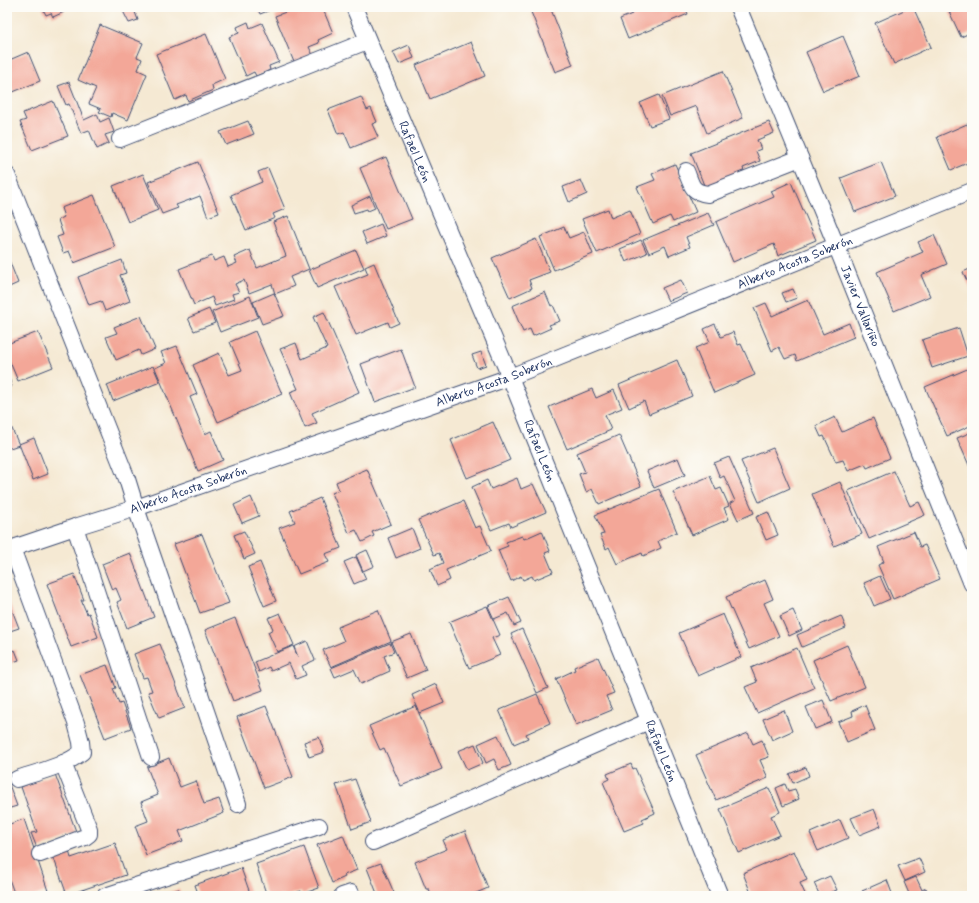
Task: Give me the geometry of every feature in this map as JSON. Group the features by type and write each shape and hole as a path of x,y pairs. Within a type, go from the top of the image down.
{"street":[{"name":"Rafael León","path":"354,7 367,41 510,377 720,896"},
{"name":"Javier Vallariño","path":"738,7 836,245 972,584"},
{"path":"120,139 367,41"},
{"path":"686,171 694,190 700,194 708,194 800,158"},
{"path":"7,175 126,479 238,804"},
{"name":"Alberto Acosta Soberón","path":"10,549 136,508 510,377 972,191"},
{"path":"75,527 151,758"},
{"path":"10,549 82,742 82,752 75,757 63,763 17,779"},
{"path":"373,842 649,721"},
{"path":"40,854 85,837 89,834 89,829 63,763"},
{"path":"105,896 319,826"}],"building":[{"path":"42,7 65,7 62,8 64,12 53,17 51,13 46,15"},
{"path":"126,7 133,7 138,20 129,23 122,9"},
{"path":"257,7 272,7 273,9 260,14"},
{"path":"289,7 322,7 333,33 318,40 319,43 309,47 315,59 296,67 275,16 291,10"},
{"path":"544,7 550,7 573,65 555,72 531,12"},
{"path":"629,7 685,7 688,14 628,39 620,19 632,14"},
{"path":"913,7 931,47 894,64 875,23"},
{"path":"947,7 972,7 972,32 961,37"},
{"path":"248,22 250,28 262,23 279,62 269,66 270,70 256,76 254,72 246,76 229,37 239,33 237,27"},
{"path":"100,25 143,43 137,57 142,59 138,70 147,74 128,120 112,113 111,117 99,112 101,109 89,104 96,88 78,80"},
{"path":"206,34 225,79 212,85 213,90 188,101 186,95 175,100 156,54"},
{"path":"843,36 860,76 823,91 806,52"},
{"path":"471,42 485,76 430,99 416,65"},
{"path":"409,45 414,58 399,64 393,52"},
{"path":"28,52 40,81 13,92 7,78 7,61"},
{"path":"723,71 743,118 707,133 696,106 670,116 662,96"},
{"path":"69,82 84,120 97,114 100,122 109,118 114,132 105,135 109,143 97,149 89,130 81,133 69,104 66,105 58,86"},
{"path":"659,95 669,119 650,126 640,103"},
{"path":"361,97 367,110 371,108 377,122 372,124 378,137 351,148 344,132 338,134 328,110"},
{"path":"53,101 68,136 32,150 20,122 26,120 23,113"},
{"path":"248,121 254,134 226,145 220,132"},
{"path":"769,122 774,133 757,140 761,149 756,151 760,161 743,168 744,171 735,175 708,195 691,153"},
{"path":"967,124 972,135 972,161 951,170 937,137"},
{"path":"386,157 412,219 386,229 360,168"},
{"path":"198,162 219,213 208,217 200,196 176,205 178,208 162,214 148,182"},
{"path":"881,162 895,196 855,212 841,178"},
{"path":"675,164 696,212 673,222 670,216 653,224 637,187 655,180 652,174"},
{"path":"268,168 285,209 273,214 275,218 246,230 231,195 262,182 258,172"},
{"path":"143,174 158,210 128,222 113,186"},
{"path":"581,180 587,194 569,202 563,187"},
{"path":"791,182 816,240 778,256 774,244 733,262 716,222 774,197 771,191"},
{"path":"94,195 115,247 74,263 69,251 63,253 57,237 63,235 58,220 64,217 61,208"},
{"path":"370,196 375,208 368,211 367,209 354,213 351,205"},
{"path":"608,209 611,218 630,210 640,234 597,253 582,219"},
{"path":"708,213 714,225 686,237 690,247 669,256 665,246 649,253 643,240"},
{"path":"288,216 309,269 290,277 294,286 275,294 272,284 249,293 244,280 235,284 239,292 232,294 234,299 215,306 212,297 194,305 179,269 212,256 214,261 224,257 228,267 237,263 234,257 250,250 257,268 286,256 273,222"},
{"path":"381,224 386,236 367,244 362,232"},
{"path":"564,227 569,238 584,232 593,254 554,270 540,237"},
{"path":"934,235 947,264 921,275 930,296 894,311 877,272 923,252 918,242"},
{"path":"536,239 550,272 529,280 532,288 510,298 492,258"},
{"path":"641,240 647,253 626,262 620,249"},
{"path":"356,250 364,268 317,288 309,270"},
{"path":"7,255 18,283 7,288"},
{"path":"122,260 126,273 120,275 130,301 105,311 101,301 89,305 78,277"},
{"path":"374,263 399,323 390,327 388,322 356,335 335,287 368,274 365,267"},
{"path":"972,268 972,292 963,272"},
{"path":"681,280 687,293 668,301 662,288"},
{"path":"793,289 797,298 786,302 782,293"},
{"path":"545,292 560,321 549,325 551,328 533,336 530,329 523,332 512,306"},
{"path":"274,293 284,316 262,324 253,302"},
{"path":"250,296 258,317 220,332 212,312"},
{"path":"808,300 823,334 849,323 854,337 797,361 795,355 785,359 779,347 772,351 754,308 766,303 772,316"},
{"path":"209,309 215,323 194,331 188,318"},
{"path":"324,312 359,392 312,413 317,423 305,428 290,392 298,389 280,349 296,343 302,359 327,348 313,317"},
{"path":"141,316 155,349 141,355 139,350 116,360 106,337 117,333 114,327"},
{"path":"715,324 721,337 733,332 738,345 741,344 755,375 714,393 695,348 710,342 704,329"},
{"path":"959,328 968,356 932,368 922,340"},
{"path":"255,331 282,394 218,422 193,365 219,353 229,375 242,370 230,342"},
{"path":"38,332 53,367 18,381 7,355 7,344"},
{"path":"177,346 197,394 190,397 205,434 211,431 223,460 198,471 155,368 166,363 161,352"},
{"path":"401,349 415,387 375,402 361,364"},
{"path":"481,352 486,365 477,368 472,355"},
{"path":"677,360 692,396 649,414 644,401 629,408 619,385"},
{"path":"153,366 160,382 113,401 107,385"},
{"path":"972,367 972,425 947,436 925,387"},
{"path":"7,373 12,386 7,388"},
{"path":"592,389 596,398 614,390 622,408 605,415 611,430 567,449 549,407"},
{"path":"7,417 19,445 7,449"},
{"path":"835,417 842,432 873,418 890,458 867,468 865,464 848,471 843,460 836,462 824,436 821,437 816,426"},
{"path":"493,422 510,460 467,478 451,440"},
{"path":"972,432 972,472 957,438"},
{"path":"619,435 641,486 599,504 592,489 586,492 579,474 585,472 577,453"},
{"path":"34,438 48,474 33,480 19,444"},
{"path":"773,448 790,488 759,502 741,461"},
{"path":"729,457 754,513 738,520 730,503 735,501 724,476 720,478 714,463"},
{"path":"678,458 685,475 654,488 647,471"},
{"path":"367,469 391,524 372,532 374,536 362,542 356,530 349,533 332,493 339,490 336,482"},
{"path":"894,471 910,506 919,502 925,515 869,539 848,491"},
{"path":"710,476 716,490 721,488 729,506 724,508 729,519 692,535 673,492"},
{"path":"517,478 521,489 533,484 546,512 511,527 509,523 491,530 472,487 487,480 491,489"},
{"path":"840,482 862,534 834,546 812,494"},
{"path":"659,489 677,532 658,541 661,548 643,556 642,553 617,564 609,547 606,549 600,535 604,534 595,515"},
{"path":"251,497 259,516 242,523 234,505"},
{"path":"320,498 341,548 325,554 329,562 299,574 279,528 295,522 290,511"},
{"path":"463,501 475,528 480,526 491,551 446,570 450,580 437,586 430,569 443,563 439,553 434,555 418,520"},
{"path":"768,512 778,535 766,540 756,517"},
{"path":"412,528 420,548 396,558 388,538"},
{"path":"244,531 255,554 244,559 234,535"},
{"path":"542,531 550,551 545,553 553,572 534,580 532,576 523,580 521,576 511,581 498,550 508,546 506,542 522,536 524,539"},
{"path":"914,532 920,547 925,545 940,579 893,599 878,565 884,562 878,547"},
{"path":"202,534 229,603 200,613 174,544"},
{"path":"367,550 374,566 363,571 356,555"},
{"path":"130,553 154,617 127,628 117,602 121,600 116,588 112,590 102,564"},
{"path":"356,557 366,579 354,584 344,562"},
{"path":"260,562 276,601 264,606 248,567"},
{"path":"74,574 84,600 81,600 87,614 89,613 98,637 71,647 47,584"},
{"path":"880,576 890,599 874,606 864,583"},
{"path":"765,580 773,599 764,603 779,636 749,649 726,597"},
{"path":"7,597 19,628 7,632"},
{"path":"509,597 521,623 514,626 508,613 494,619 488,606"},
{"path":"487,606 500,635 492,638 500,655 469,668 449,622"},
{"path":"378,610 391,641 331,667 323,650 344,641 338,627"},
{"path":"793,610 802,630 789,636 780,616"},
{"path":"280,613 294,645 277,652 268,632 273,629 268,618"},
{"path":"723,614 741,657 698,676 679,633"},
{"path":"841,616 846,628 802,647 797,635"},
{"path":"235,618 263,690 233,701 205,630"},
{"path":"522,629 548,688 537,693 511,634"},
{"path":"411,634 426,670 407,678 391,642"},
{"path":"307,641 315,660 302,666 306,675 296,679 289,663 271,671 269,667 259,672 255,662 293,646 298,657 294,647"},
{"path":"390,643 394,652 384,656 390,671 361,684 354,669 335,677 331,668"},
{"path":"160,644 185,708 159,718 148,692 152,691 147,677 143,678 134,654"},
{"path":"847,645 865,687 831,701 813,660"},
{"path":"797,648 814,688 757,713 745,687 757,682 751,668"},
{"path":"15,650 19,660 7,664 7,652"},
{"path":"598,657 614,693 606,696 612,710 576,725 556,679 575,670 574,667"},
{"path":"107,665 116,688 113,689 119,704 122,703 131,728 105,738 80,675"},
{"path":"436,684 444,703 420,713 412,695"},
{"path":"537,694 550,723 526,734 528,738 514,744 499,710"},
{"path":"823,700 832,722 815,729 806,707"},
{"path":"865,705 875,730 847,742 838,722 853,716 852,711"},
{"path":"266,706 293,777 264,788 237,717"},
{"path":"416,706 442,769 401,786 384,748 380,750 369,726"},
{"path":"784,710 792,731 772,740 763,719"},
{"path":"748,733 753,744 762,740 769,757 760,760 768,778 716,800 696,755"},
{"path":"498,735 511,765 499,770 494,759 486,763 478,744"},
{"path":"319,737 324,752 309,757 304,742"},
{"path":"475,744 483,763 467,770 458,751"},
{"path":"169,758 180,787 196,781 204,804 219,799 224,813 179,831 183,841 146,855 135,826 148,821 141,802 158,795 147,767"},
{"path":"631,764 633,769 635,768 655,813 642,819 644,823 624,831 603,782 609,779 607,774"},
{"path":"806,767 809,776 793,783 789,774"},
{"path":"55,774 77,834 37,848 31,833 37,832 21,787"},
{"path":"7,779 17,806 7,809"},
{"path":"355,779 371,822 352,829 336,785"},
{"path":"785,784 788,791 795,789 799,799 783,806 776,788"},
{"path":"769,788 780,812 771,816 780,835 739,853 720,809"},
{"path":"874,809 881,826 859,835 851,818"},
{"path":"24,819 48,891 34,896 15,896 7,873 7,825"},
{"path":"840,820 848,838 818,851 810,833"},
{"path":"465,831 488,888 469,896 432,896 429,889 426,889 415,862 447,849 443,840"},
{"path":"343,835 357,870 344,875 345,877 332,883 317,845"},
{"path":"115,843 126,875 67,895 53,856 69,851 71,858"},
{"path":"304,847 319,888 302,894 301,891 286,896 267,896 256,864"},
{"path":"794,851 807,880 800,883 806,896 752,896 743,873"},
{"path":"919,858 925,872 905,881 898,866"},
{"path":"381,863 395,895 378,896 367,868"},
{"path":"241,868 251,896 199,896 195,885"},
{"path":"830,876 837,890 820,896 814,883"},
{"path":"916,877 922,890 926,888 929,896 910,896 904,882"},
{"path":"887,880 893,896 864,896 862,891"},
{"path":"179,889 181,896 159,896"}]}
